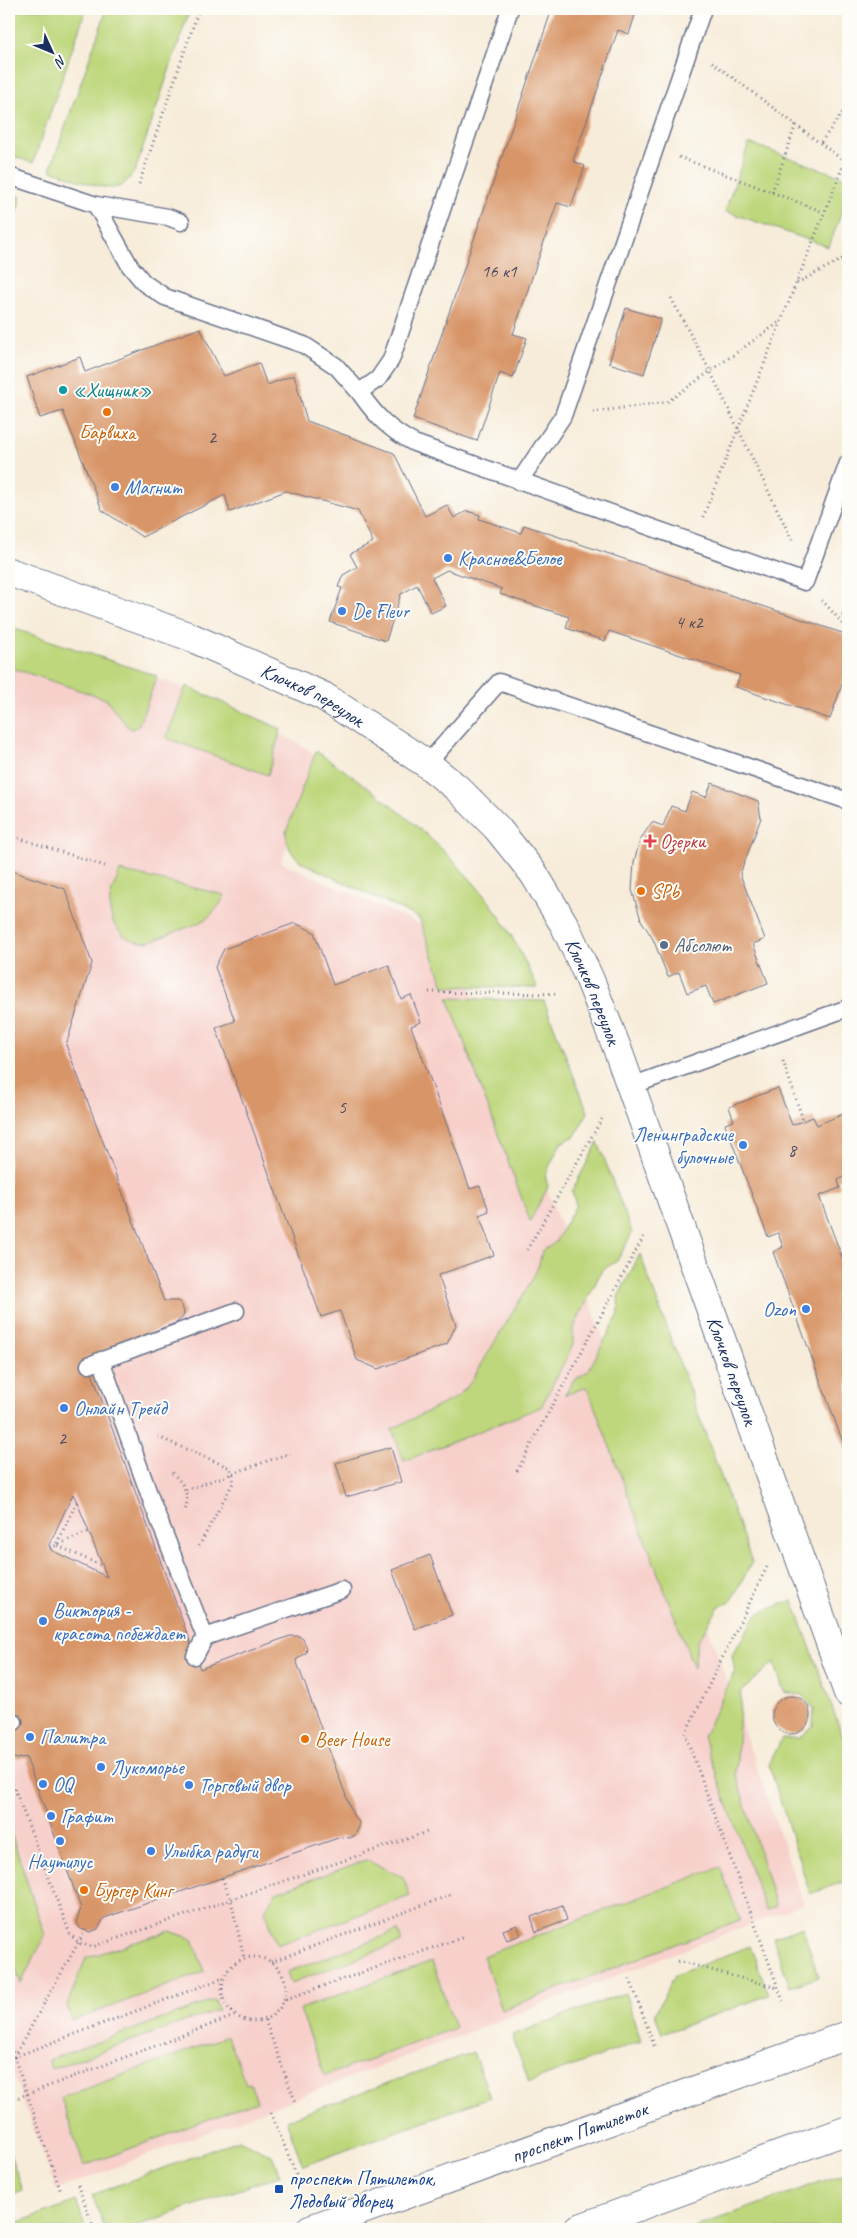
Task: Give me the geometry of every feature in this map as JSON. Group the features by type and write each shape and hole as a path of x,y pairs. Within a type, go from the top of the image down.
{"street":[{"name":"Клочков переулок","path":"9,572 188,636 322,696 427,764 457,788 497,828 534,874 565,926 590,980 631,1086 848,1693"},
{"name":"проспект Пятилеток","path":"310,2229 848,2035"},
{"path":"577,2229 609,2224 848,2130"}],"lane":[{"path":"359,392 378,379 391,360 510,9"},
{"path":"519,482 563,416 703,9"},
{"path":"9,176 96,205 168,217 181,222"},
{"path":"96,205 130,266 144,283 165,297 304,345 336,366 359,392 377,417 393,432 414,443 519,482 805,582 848,463"},
{"path":"427,764 499,682 848,801"},
{"path":"631,1086 848,1008"},
{"path":"205,1638 129,1438 95,1363 236,1311"},
{"path":"195,1656 205,1638 342,1590"}],"path":[{"path":"130,211 198,9"},
{"path":"690,46 846,162 824,212 692,543"},
{"path":"821,142 848,105"},
{"path":"772,192 796,124"},
{"path":"655,148 824,212"},
{"path":"796,283 848,256"},
{"path":"671,298 710,371 797,551 805,582 842,623 848,625"},
{"path":"563,416 667,402 781,321"},
{"path":"9,835 105,866"},
{"path":"429,992 557,994"},
{"path":"774,1034 803,1120"},
{"path":"527,1250 602,1118"},
{"path":"517,1471 645,1234"},
{"path":"129,1438 147,1432 230,1468 234,1481 191,1560 178,1566"},
{"path":"186,1490 290,1453"},
{"path":"56,1545 77,1502"},
{"path":"50,1548 88,1532"},
{"path":"56,1545 102,1566"},
{"path":"767,1567 685,1734 783,2001"},
{"path":"9,1781 12,1782 70,1934 79,1943 92,1947 231,1901 427,1832"},
{"path":"222,1878 231,1901 244,1958"},
{"path":"271,1962 450,1895"},
{"path":"14,2057 85,1931"},
{"path":"285,1999 464,1937"},
{"path":"258,1957 271,1962 284,1978 286,1985 285,1999 280,2008 265,2020 244,2021 234,2016 225,2005 221,1992 223,1978 228,1969 244,1958 258,1957"},
{"path":"678,1961 779,1989"},
{"path":"9,2059 223,1978"},
{"path":"630,1979 655,2048"},
{"path":"9,2101 234,2016"},
{"path":"265,2020 296,2104"},
{"path":"9,2042 61,2192"},
{"path":"271,2113 298,2179"},
{"path":"78,2185 94,2229"}],"shaded area":[{"path":"9,629 165,681 237,709 320,756 281,862 452,939 653,1469 804,1904 56,2190 9,2063"}],"green space":[{"path":"9,9 86,9 33,163 9,155"},
{"path":"107,9 190,9 135,171 123,184 112,188 94,185 50,170"},
{"path":"749,143 848,179 848,193 829,247 725,211"},
{"path":"9,193 21,197 17,211 9,211"},
{"path":"9,627 157,676 138,727 131,729 127,726 106,699 9,667"},
{"path":"186,686 281,729 268,775 166,738"},
{"path":"316,751 388,802 452,859 498,914 538,988 444,986 419,918 303,863 295,856 287,842 286,832"},
{"path":"120,871 225,895 215,911 197,924 158,939 141,942 126,937 115,925 111,917 110,900"},
{"path":"448,998 544,1001 588,1112 575,1136 561,1143 545,1175 548,1187 530,1221"},
{"path":"598,1142 632,1233 617,1261 602,1270 573,1329 573,1345 541,1407 404,1461 392,1429 457,1397 471,1382 533,1278 539,1265 542,1251 555,1243 576,1205 572,1191"},
{"path":"640,1254 752,1562 732,1600 718,1608 697,1642 694,1668 587,1387 565,1395 573,1381 588,1371 619,1314 618,1297"},
{"path":"793,1600 848,1751 848,1880 810,1894 769,1765 782,1738 799,1738 813,1726 814,1709 802,1695 784,1692 774,1662 741,1692 736,1775 776,1906 766,1911 703,1737 735,1671 732,1655 757,1614"},
{"path":"9,1827 45,1936 21,1983 9,1948"},
{"path":"366,1860 403,1877 410,1896 277,1945 265,1910 276,1892"},
{"path":"720,1867 740,1920 502,2010 483,1956"},
{"path":"802,1927 819,1977 790,1987 773,1938"},
{"path":"170,1931 193,1939 204,1972 72,2021 67,2005 86,1958"},
{"path":"398,1931 402,1942 291,1983 287,1972"},
{"path":"750,1946 769,1995 662,2034 655,2013 675,1975"},
{"path":"432,1961 455,2028 325,2076 300,2009"},
{"path":"625,1993 641,2041 529,2082 512,2035"},
{"path":"215,2000 218,2010 51,2069 48,2060"},
{"path":"227,2036 246,2084 250,2083 257,2101 84,2166 61,2098"},
{"path":"473,2052 490,2097 303,2166 286,2120"},
{"path":"238,2140 272,2155 280,2175 128,2229 105,2229 92,2195"},
{"path":"9,2152 23,2190 9,2195"},
{"path":"848,2172 848,2229 690,2229"},
{"path":"76,2201 86,2229 22,2229 19,2222"}],"building":[{"path":"552,9 637,9 629,34 618,30 573,161 585,166 571,207 557,203 513,334 527,338 513,378 500,373 477,441 413,419"},
{"path":"626,308 661,319 644,374 609,363"},
{"path":"200,328 224,376 259,363 267,385 294,375 307,421 394,453 425,516 447,505 454,518 467,511 480,515 479,519 521,533 524,525 848,635 848,667 830,719 736,687 740,675 609,631 605,641 566,628 569,617 500,594 502,589 447,570 432,578 446,606 431,613 417,585 401,594 386,641 330,622 342,588 338,587 343,575 357,567 350,554 373,542 358,511 286,491 230,512 225,495 142,537 102,510 63,411 40,418 27,377 80,357 85,372"},
{"path":"848,599 848,618 842,616"},
{"path":"712,783 758,801 761,818 740,874 765,939 753,944 768,983 713,1004 706,986 687,993 679,972 668,977 653,939 641,920 632,890 634,862 640,840 652,822 663,826 671,806 685,811 692,792 706,797"},
{"path":"9,870 65,889 92,963 66,1045 164,1301 177,1301 181,1303 184,1312 183,1317 176,1323 86,1357 200,1669 290,1636 299,1636 303,1639 307,1648 306,1653 296,1660 353,1815 359,1822 359,1827 355,1835 350,1838 341,1837 104,1918 98,1929 90,1932 81,1929 77,1920 81,1908 26,1757 17,1759 9,1756 9,1738 17,1734 9,1708","holes":["73,1494 107,1577 51,1550 49,1545"]},
{"path":"295,923 314,932 333,985 389,965 401,999 411,995 421,1022 411,1026 470,1189 480,1186 489,1211 479,1215 494,1255 438,1275 456,1325 447,1344 378,1369 357,1360 340,1311 321,1317 216,1028 235,1021 215,967 224,949"},
{"path":"778,1088 792,1125 813,1117 817,1125 848,1112 848,1175 838,1180 840,1188 819,1196 848,1273 848,1456 773,1252 783,1247 778,1233 768,1237 725,1124 734,1121 729,1107"},
{"path":"391,1447 401,1482 346,1497 336,1463"},
{"path":"430,1555 452,1615 415,1629 392,1570"},
{"path":"791,1696 805,1701 810,1715 805,1729 791,1734 777,1729 772,1715 777,1701"},
{"path":"562,1905 567,1920 536,1932 531,1917"},
{"path":"517,1925 521,1935 507,1940 503,1930"}],"place":[{"name":"«Хищник»","path":"63,390"},
{"name":"Барвиха","path":"107,412"},
{"name":"Магнит","path":"115,487"},
{"name":"Красное&Белое","path":"448,558"},
{"name":"De Fleur","path":"342,611"},
{"name":"Озерки","path":"650,841"},
{"name":"SPb","path":"641,891"},
{"name":"Абсолют","path":"664,945"},
{"name":"Ленинградские булочные","path":"743,1145"},
{"name":"Ozon","path":"806,1309"},
{"name":"Онлайн Трейд","path":"64,1408"},
{"name":"Виктория - красота побеждает","path":"43,1621"},
{"name":"Палитра","path":"30,1737"},
{"name":"Beer House","path":"305,1739"},
{"name":"Лукоморье","path":"101,1767"},
{"name":"OQ","path":"43,1784"},
{"name":"Торговый двор","path":"189,1785"},
{"name":"Графит","path":"51,1816"},
{"name":"Наутилус","path":"60,1841"},
{"name":"Улыбка радуги","path":"151,1851"},
{"name":"Бургер Кинг","path":"84,1890"},
{"name":"проспект Пятилеток, Ледовый дворец","path":"279,2189"}]}
